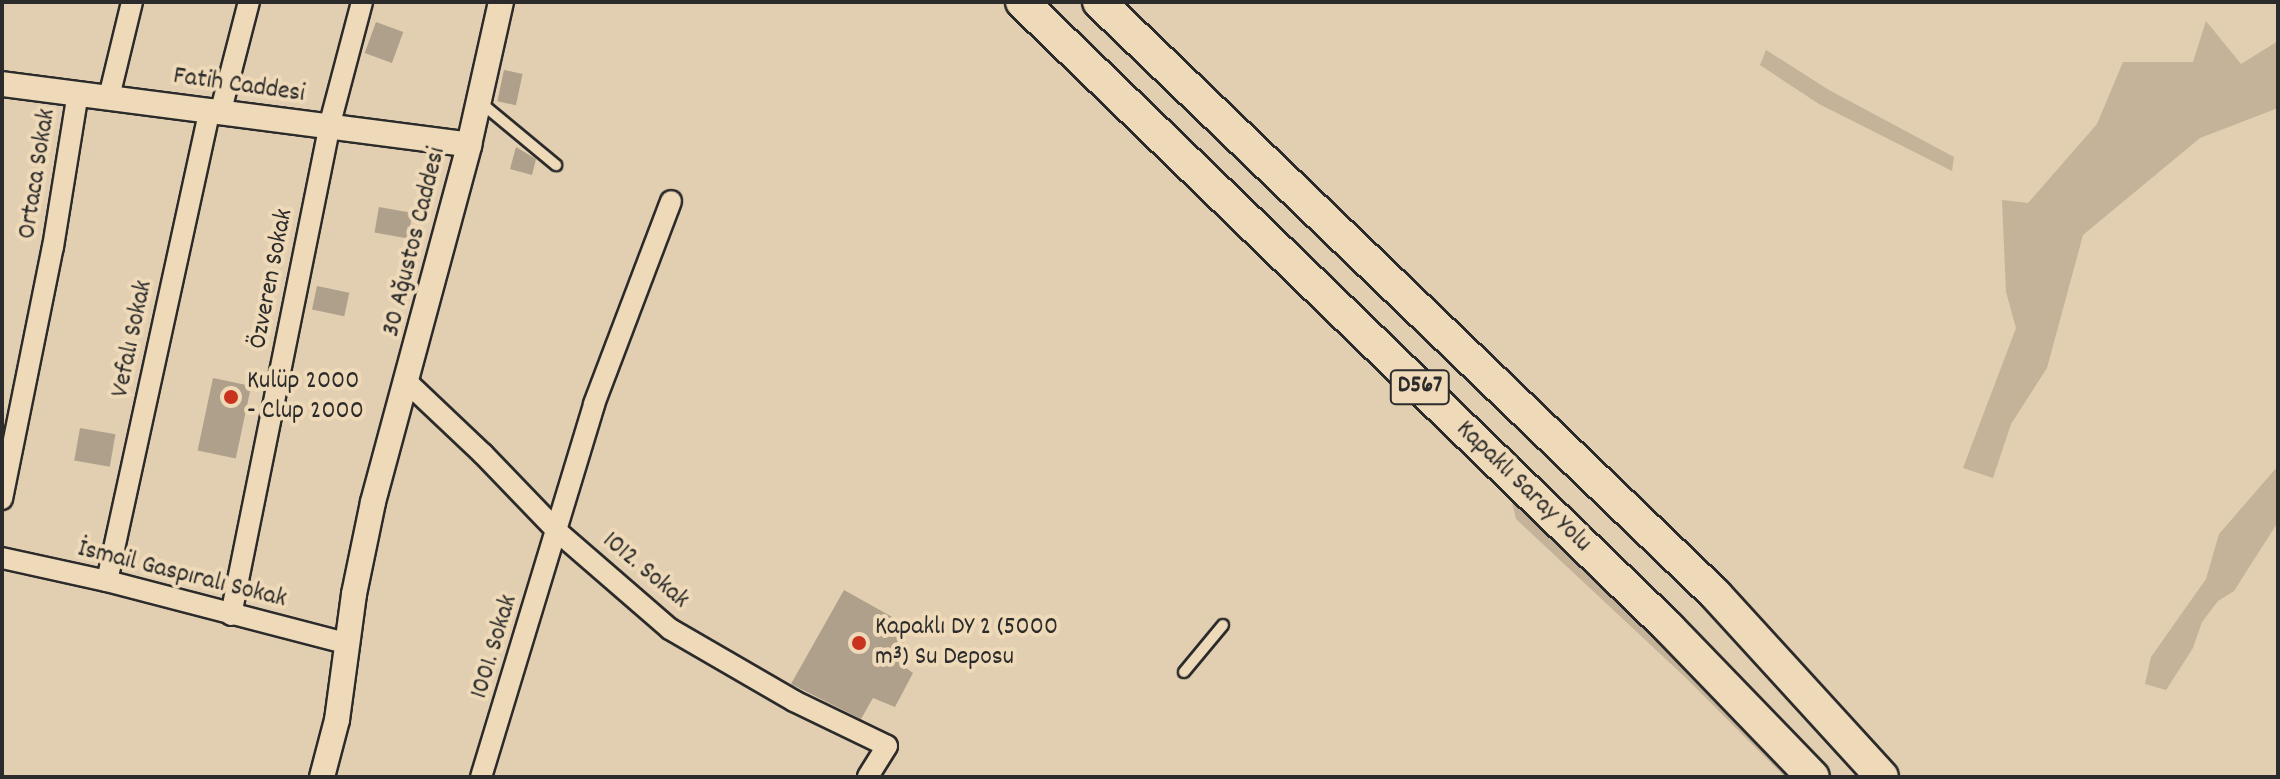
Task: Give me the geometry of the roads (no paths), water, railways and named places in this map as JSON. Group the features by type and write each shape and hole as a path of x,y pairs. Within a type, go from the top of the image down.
{"highway":[{"name":"Kapaklı Saray Yolu","path":"1022,2 1669,628 1813,777"},
{"name":"D567","path":"1099,2 1716,595 1882,777"}],"street":[{"path":"109,97 132,2"},
{"name":"Vefalı Sokak","path":"107,581 216,110 249,2"},
{"name":"Özveren Sokak","path":"231,615 329,127 362,2"},
{"name":"30 Ağustos Caddesi","path":"322,777 337,720 354,594 373,502 408,383 469,145 501,2"},
{"name":"Fatih Caddesi","path":"2,84 469,145"},
{"name":"Ortaca Sokak","path":"2,499 11,414 78,93"},
{"name":"1001. Sokak","path":"481,777 558,532 594,404 671,201"},
{"name":"1012. Sokak","path":"408,383 483,454 558,532 670,629 794,701 887,746 868,777"},
{"name":"İsmail Gaspıralı Sokak","path":"2,558 107,581 349,644"}],"lane":[{"path":"479,101 556,165"},
{"path":"1184,672 1223,625"}],"place":[{"name":"Kulüp 2000 - Clup 2000","path":"231,397"},
{"name":"Kapaklı DY 2 (5000 m³) Su Deposu","path":"859,643"}]}
